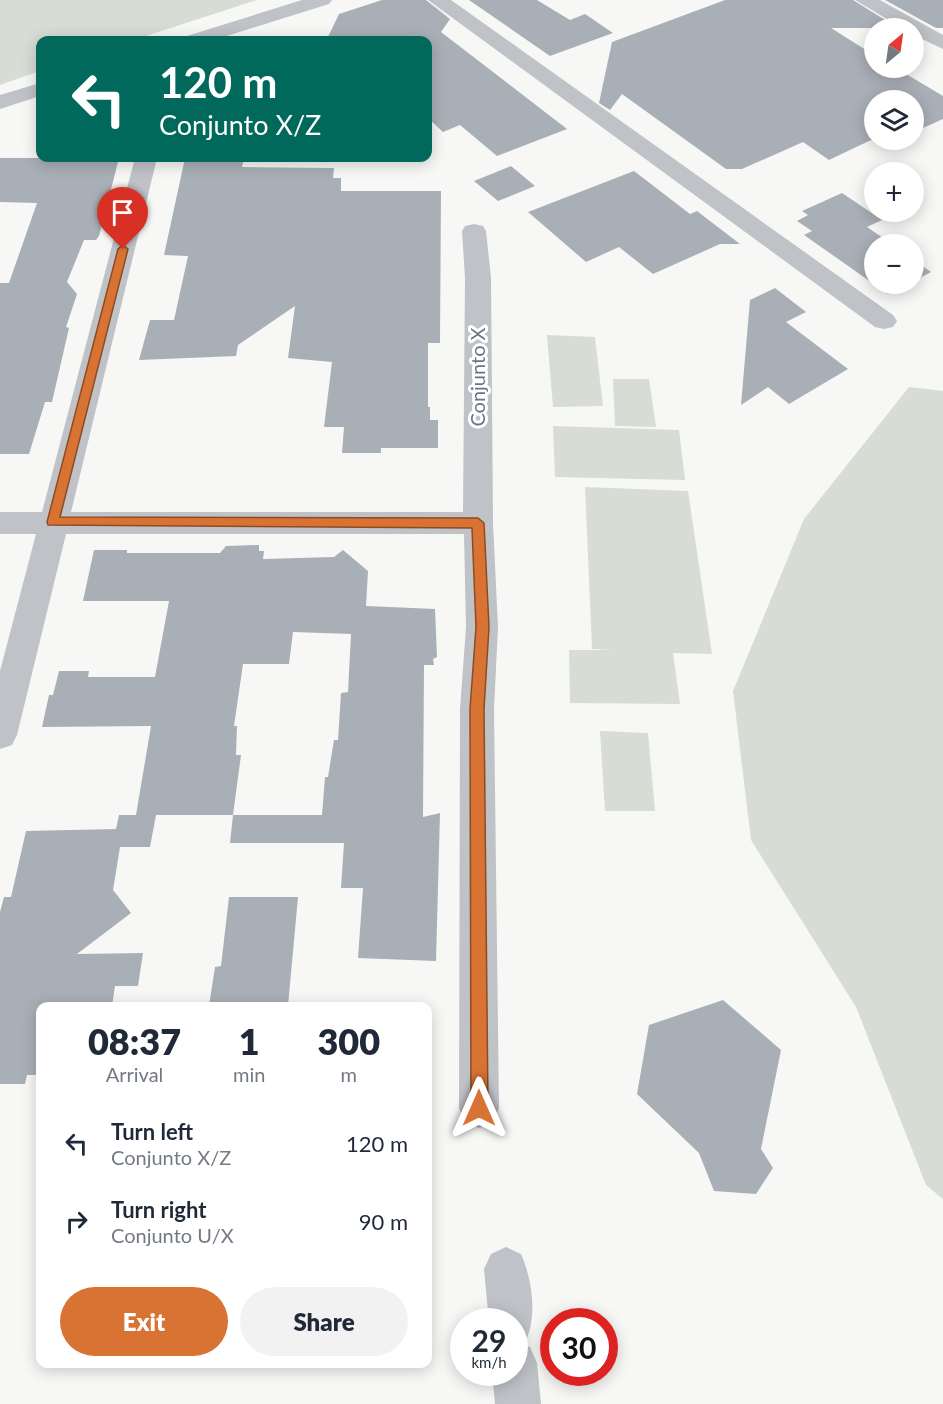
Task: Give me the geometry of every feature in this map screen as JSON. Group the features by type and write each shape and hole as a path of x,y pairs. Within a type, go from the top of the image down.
{"street":[{"path":"207,36 322,0"},
{"path":"438,0 884,321"},
{"path":"865,0 943,43"},
{"path":"0,102 36,90"},
{"path":"0,735 145,162"},
{"name":"Conjunto X","path":"474,231 478,278 478,523 482,627 477,709 479,1108"},
{"path":"0,523 478,523"},
{"path":"506,1269 510,1308"},
{"path":"516,1386 518,1404"}],"shaded area":[{"path":"0,0 257,0 146,36 36,36 36,72 0,85"},
{"path":"547,335 595,337 603,406 553,407"},
{"path":"613,379 649,379 656,427 615,426"},
{"path":"909,387 943,391 943,1199 926,1185 856,1007 751,840 733,691 804,519"},
{"path":"553,426 679,430 685,480 555,477"},
{"path":"585,487 688,491 712,654 673,653 680,704 570,703 569,650 613,650 592,649"},
{"path":"600,731 648,733 655,811 605,811"}],"building":[{"path":"382,0 426,0 450,19 441,32 567,129 497,156 460,125 443,132 432,122 432,36 328,36 339,14"},
{"path":"469,0 537,0 570,20 585,14 613,33 550,56"},
{"path":"725,0 853,0 882,18 864,18 864,28 831,28 864,49 864,78 913,78 943,96 943,119 924,128 924,90 864,90 864,143 829,160 803,142 742,169 726,169 622,94 610,110 599,103 612,42"},
{"path":"885,0 943,0 943,28 936,28 924,21 924,18 918,18"},
{"path":"0,158 36,158 36,162 118,162 99,236 96,240 84,240 67,282 77,294 66,327 69,328 52,402 45,402 29,454 0,454 0,283 9,283 37,203 0,202"},
{"path":"184,162 243,162 242,167 334,168 333,178 341,178 341,191 441,191 440,343 428,343 428,407 430,407 430,420 438,420 438,448 381,448 381,453 342,453 344,427 324,427 332,362 288,358 295,306 238,345 236,356 139,360 150,320 174,320 188,256 164,255"},
{"path":"511,166 535,186 498,201 474,181"},
{"path":"634,171 690,214 697,211 740,244 720,244 653,274 619,247 586,262 528,212"},
{"path":"842,193 864,208 864,222 878,222 867,227 877,234 864,234 864,277 804,235 812,231 797,221 808,215 802,211"},
{"path":"924,267 931,272 924,276"},
{"path":"775,288 806,312 786,322 848,369 789,404 768,387 741,405 750,300"},
{"path":"259,545 259,551 264,551 263,559 334,557 343,550 368,571 366,606 435,609 437,657 433,659 434,665 424,665 423,817 440,813 436,961 358,958 363,888 341,888 344,843 230,843 233,815 136,815 151,726 42,727 49,695 53,695 59,671 89,671 88,677 155,677 169,601 83,601 94,550 127,550 127,553 220,553 226,546","holes":["293,632 351,634 348,692 341,693 338,740 334,740 328,777 325,777 322,815 233,815 241,755 236,755 237,726 234,726 243,664 289,664"]},
{"path":"119,815 156,815 150,847 120,847 113,890 131,913 77,954 143,953 138,986 115,986 113,1002 36,1002 36,1075 27,1075 25,1084 0,1084 0,912 4,897 11,897 26,831 116,829"},
{"path":"229,897 298,897 288,1002 210,1002 215,967 221,966"},
{"path":"723,1000 781,1050 761,1149 773,1168 756,1194 714,1191 699,1153 637,1094 649,1025"}],"route":[{"path":"123,249 53,522 478,523 482,627 477,709 479,1108"}]}
